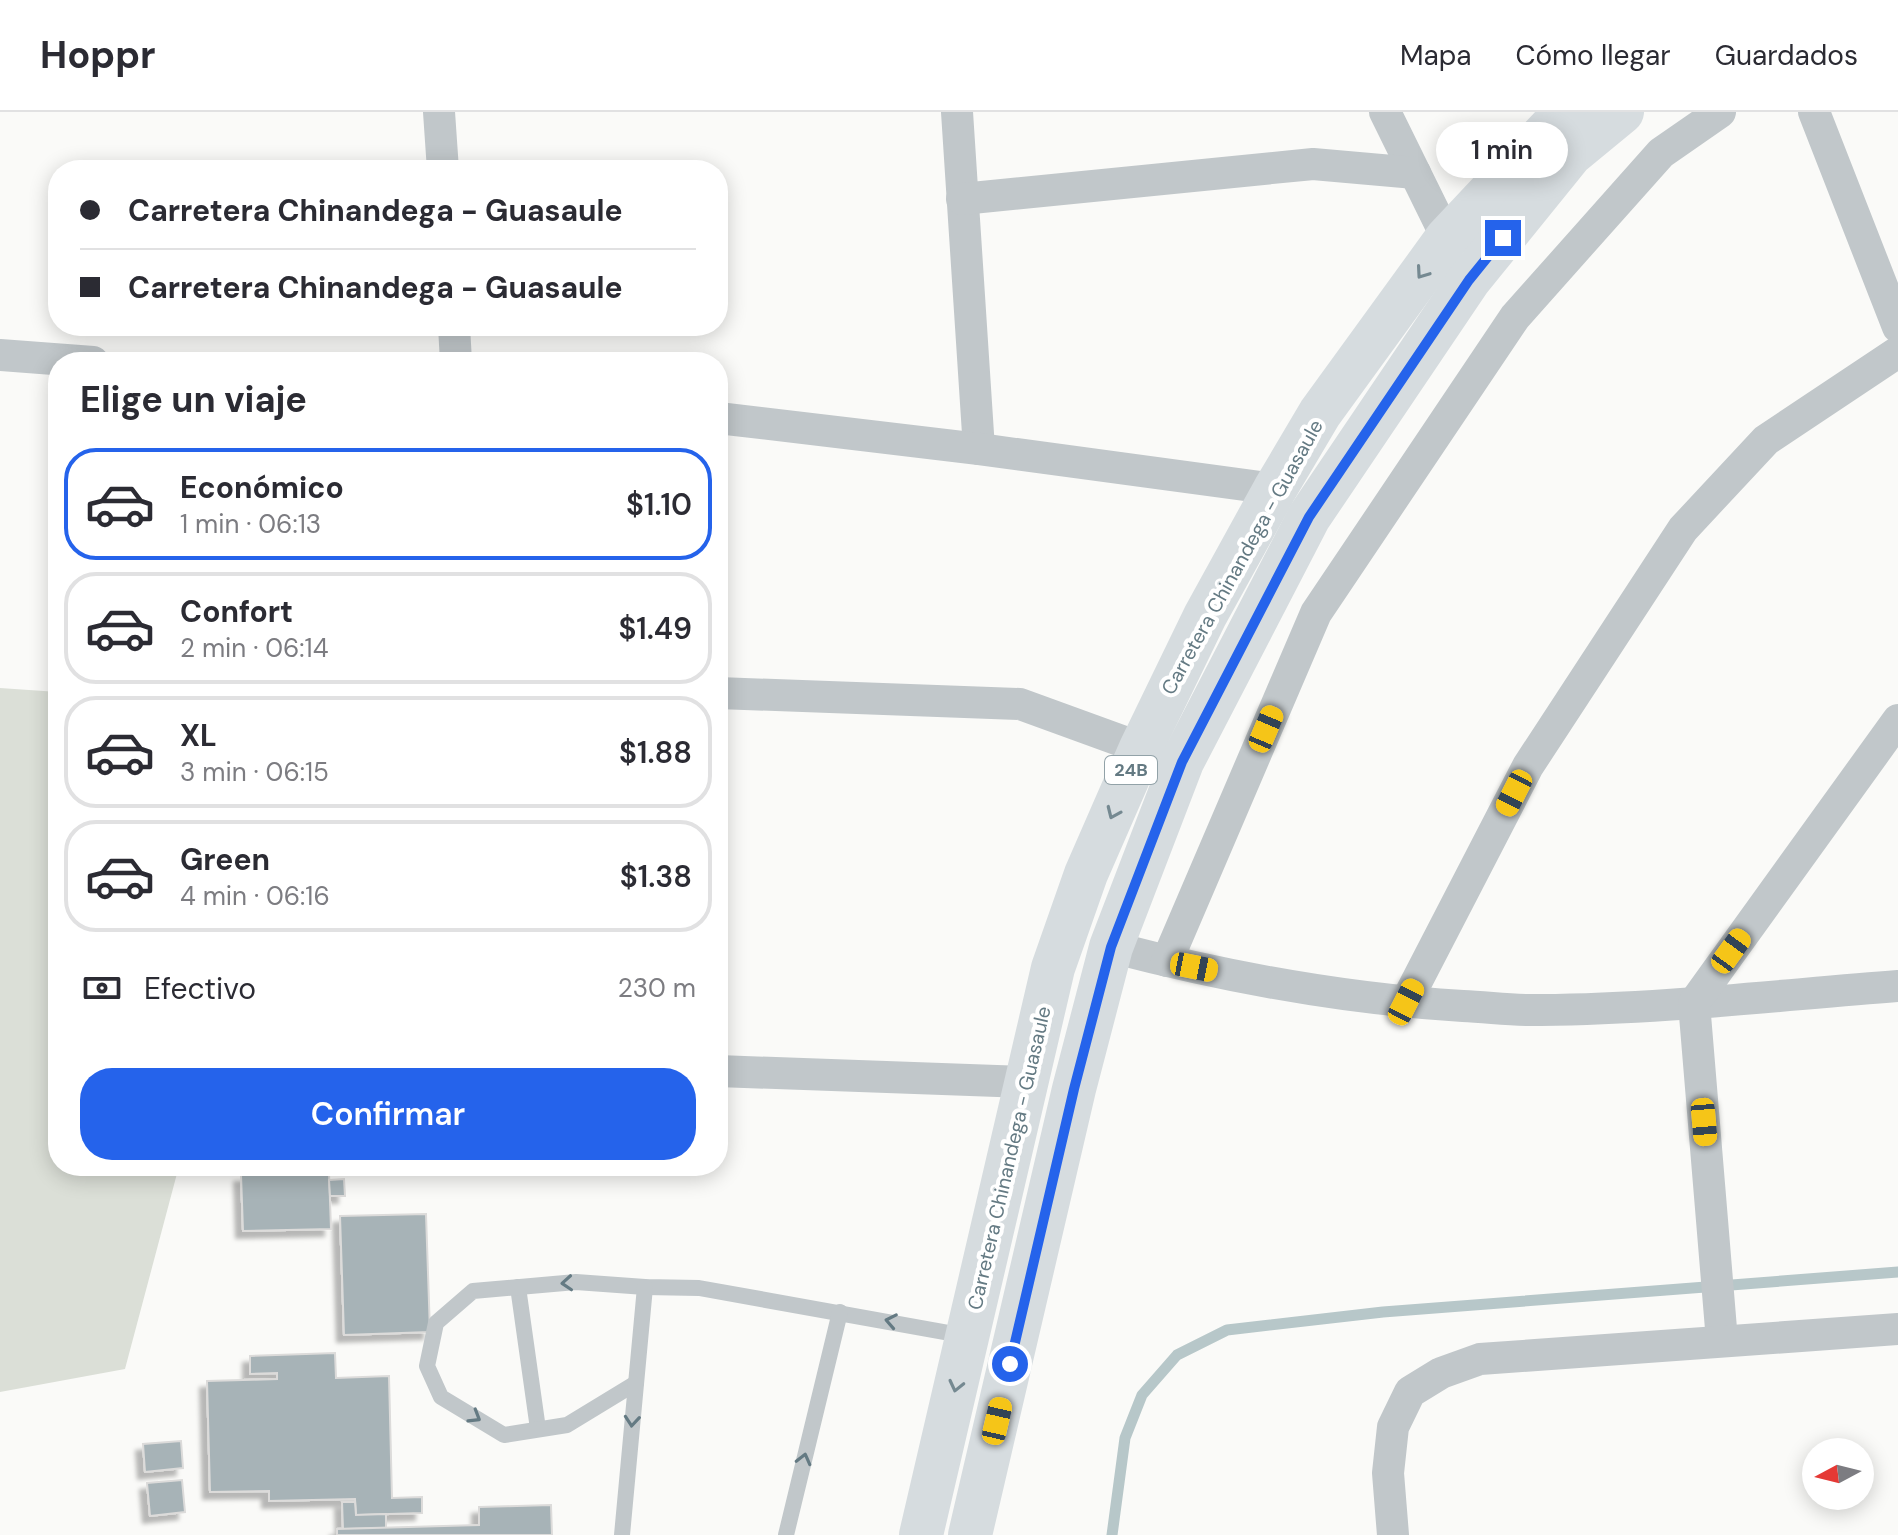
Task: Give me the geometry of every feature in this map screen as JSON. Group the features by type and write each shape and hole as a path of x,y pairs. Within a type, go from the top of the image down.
{"highway":[{"name":"Carretera Chinandega - Guasaule","path":"970,1535 1074,1089 1111,947 1182,762 1309,517 1469,280 1571,154 1622,112"},
{"name":"Carretera Chinandega - Guasaule","path":"921,1535 1053,968 1086,874 1141,748 1205,616 1320,413 1447,238 1556,116"}],"street":[{"path":"439,112 442,160"},
{"path":"957,112 979,449"},
{"path":"1385,112 1447,238"},
{"path":"1167,961 1316,613 1515,317 1661,153 1720,112"},
{"path":"1814,112 1898,327"},
{"path":"962,199 1313,164 1415,173"},
{"path":"1406,1002 1528,766 1683,529 1766,440 1898,352"},
{"path":"0,355 48,359"},
{"path":"728,419 1275,489"},
{"path":"728,693 1020,704 1141,748"},
{"path":"1722,1341 1694,1003 1898,720"},
{"path":"1111,947 1299,988 1406,1002 1539,1010 1694,1003 1898,986"},
{"path":"728,1071 1025,1082"},
{"path":"1393,1535 1388,1473 1393,1427 1410,1392 1431,1379 1480,1359 1898,1329"}],"lane":[{"path":"636,1383 567,1425 504,1435 441,1397 427,1366 436,1323 473,1291 576,1282 699,1288 968,1337"},
{"path":"518,1287 538,1429"},
{"path":"622,1535 645,1287"},
{"path":"786,1535 840,1312"}],"shaded area":[{"path":"0,688 48,691 48,1176 176,1176 125,1369 0,1392"}],"building":[{"path":"241,1176 329,1176 331,1229 243,1231"},
{"path":"344,1179 345,1196 330,1196 329,1180"},
{"path":"426,1214 430,1332 344,1335 340,1216"},
{"path":"335,1353 336,1378 389,1376 392,1498 422,1497 422,1513 356,1515 355,1499 269,1501 269,1491 210,1492 207,1381 277,1379 277,1373 250,1374 250,1356"},
{"path":"181,1441 183,1468 145,1472 143,1444"},
{"path":"182,1480 185,1512 150,1516 147,1483"},
{"path":"342,1502 355,1502 356,1515 386,1514 386,1528 343,1529"},
{"path":"551,1505 552,1535 337,1535 337,1529 479,1525 479,1507"}],"waterway":[{"path":"1112,1535 1125,1438 1142,1395 1177,1355 1227,1330 1383,1312 1898,1272"}],"route":[{"path":"1010,1364 1074,1089 1111,947 1182,762 1309,517 1469,280 1503,238"}]}
